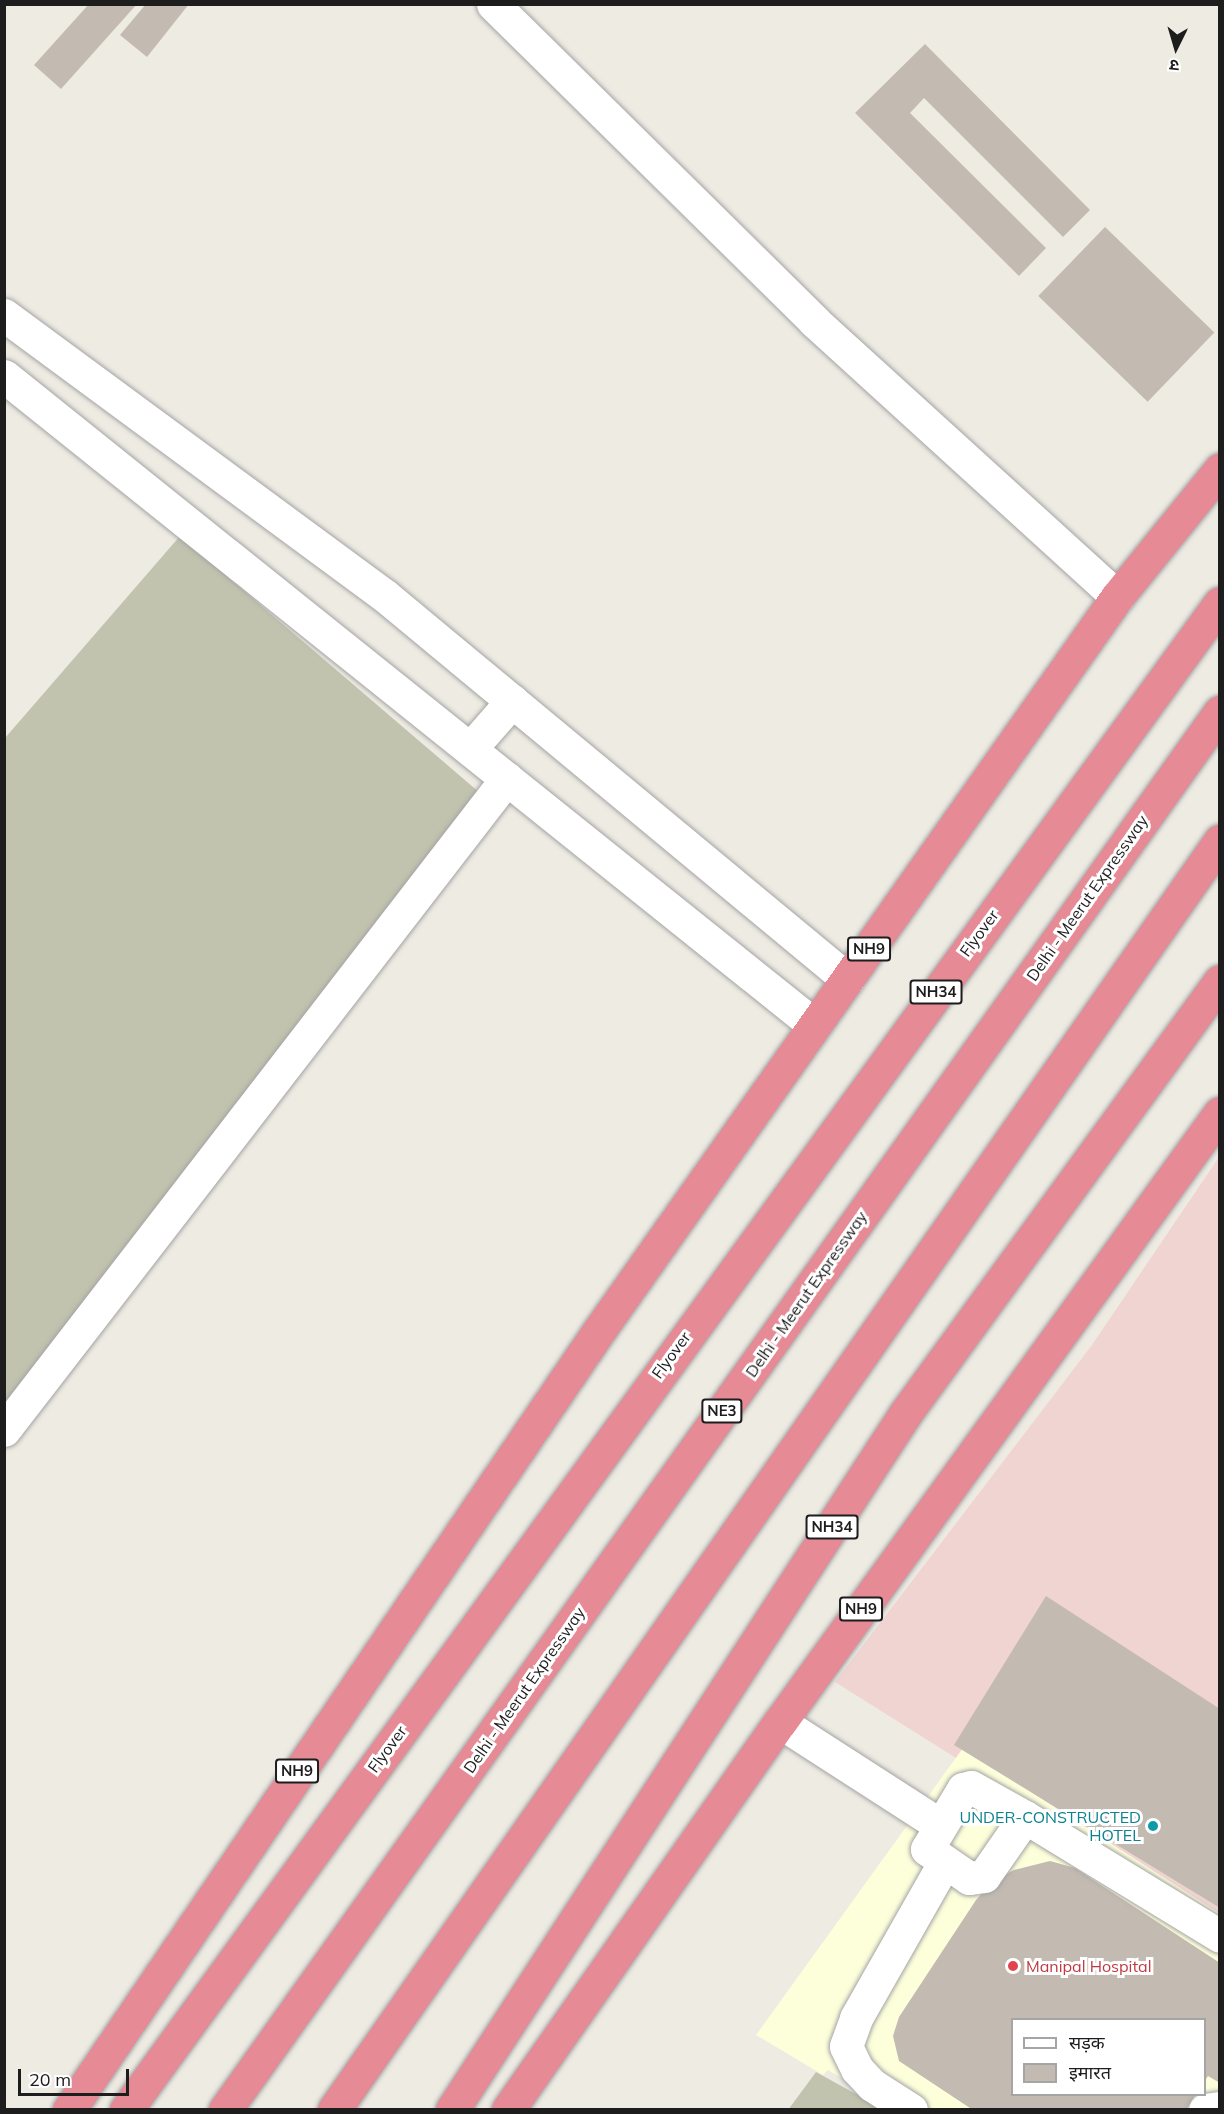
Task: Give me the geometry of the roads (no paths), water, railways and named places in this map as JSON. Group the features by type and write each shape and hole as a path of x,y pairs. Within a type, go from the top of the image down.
{"highway":[{"name":"NH9","path":"69,2109 472,1513 530,1436 596,1335 1117,597 1220,470"},
{"name":"Flyover","path":"126,2109 652,1381 1220,603"},
{"name":"Delhi - Meerut Expressway","path":"225,2109 1220,712"},
{"path":"334,2109 1220,841"},
{"name":"NH34","path":"460,2099 905,1414 1220,981"},
{"name":"NH9","path":"508,2109 780,1722 1220,1113"}],"street":[{"path":"493,4 814,321 1117,597"},
{"path":"4,315 384,595 847,979"},
{"path":"4,376 814,1025"},
{"path":"470,749 512,701"},
{"path":"4,1431 507,778"},
{"path":"780,1722 940,1825"},
{"path":"1025,1817 984,1876 969,1878 944,1863 927,1849 940,1825 967,1786 1025,1817 1220,1936"},
{"path":"911,2109 872,2085 857,2069 846,2046 856,2018 944,1863"},
{"path":"1205,2109 1220,2108"}],"place":[{"name":"UNDER-CONSTRUCTED HOTEL","path":"1153,1826"},
{"name":"Manipal Hospital","path":"1013,1966"}]}
